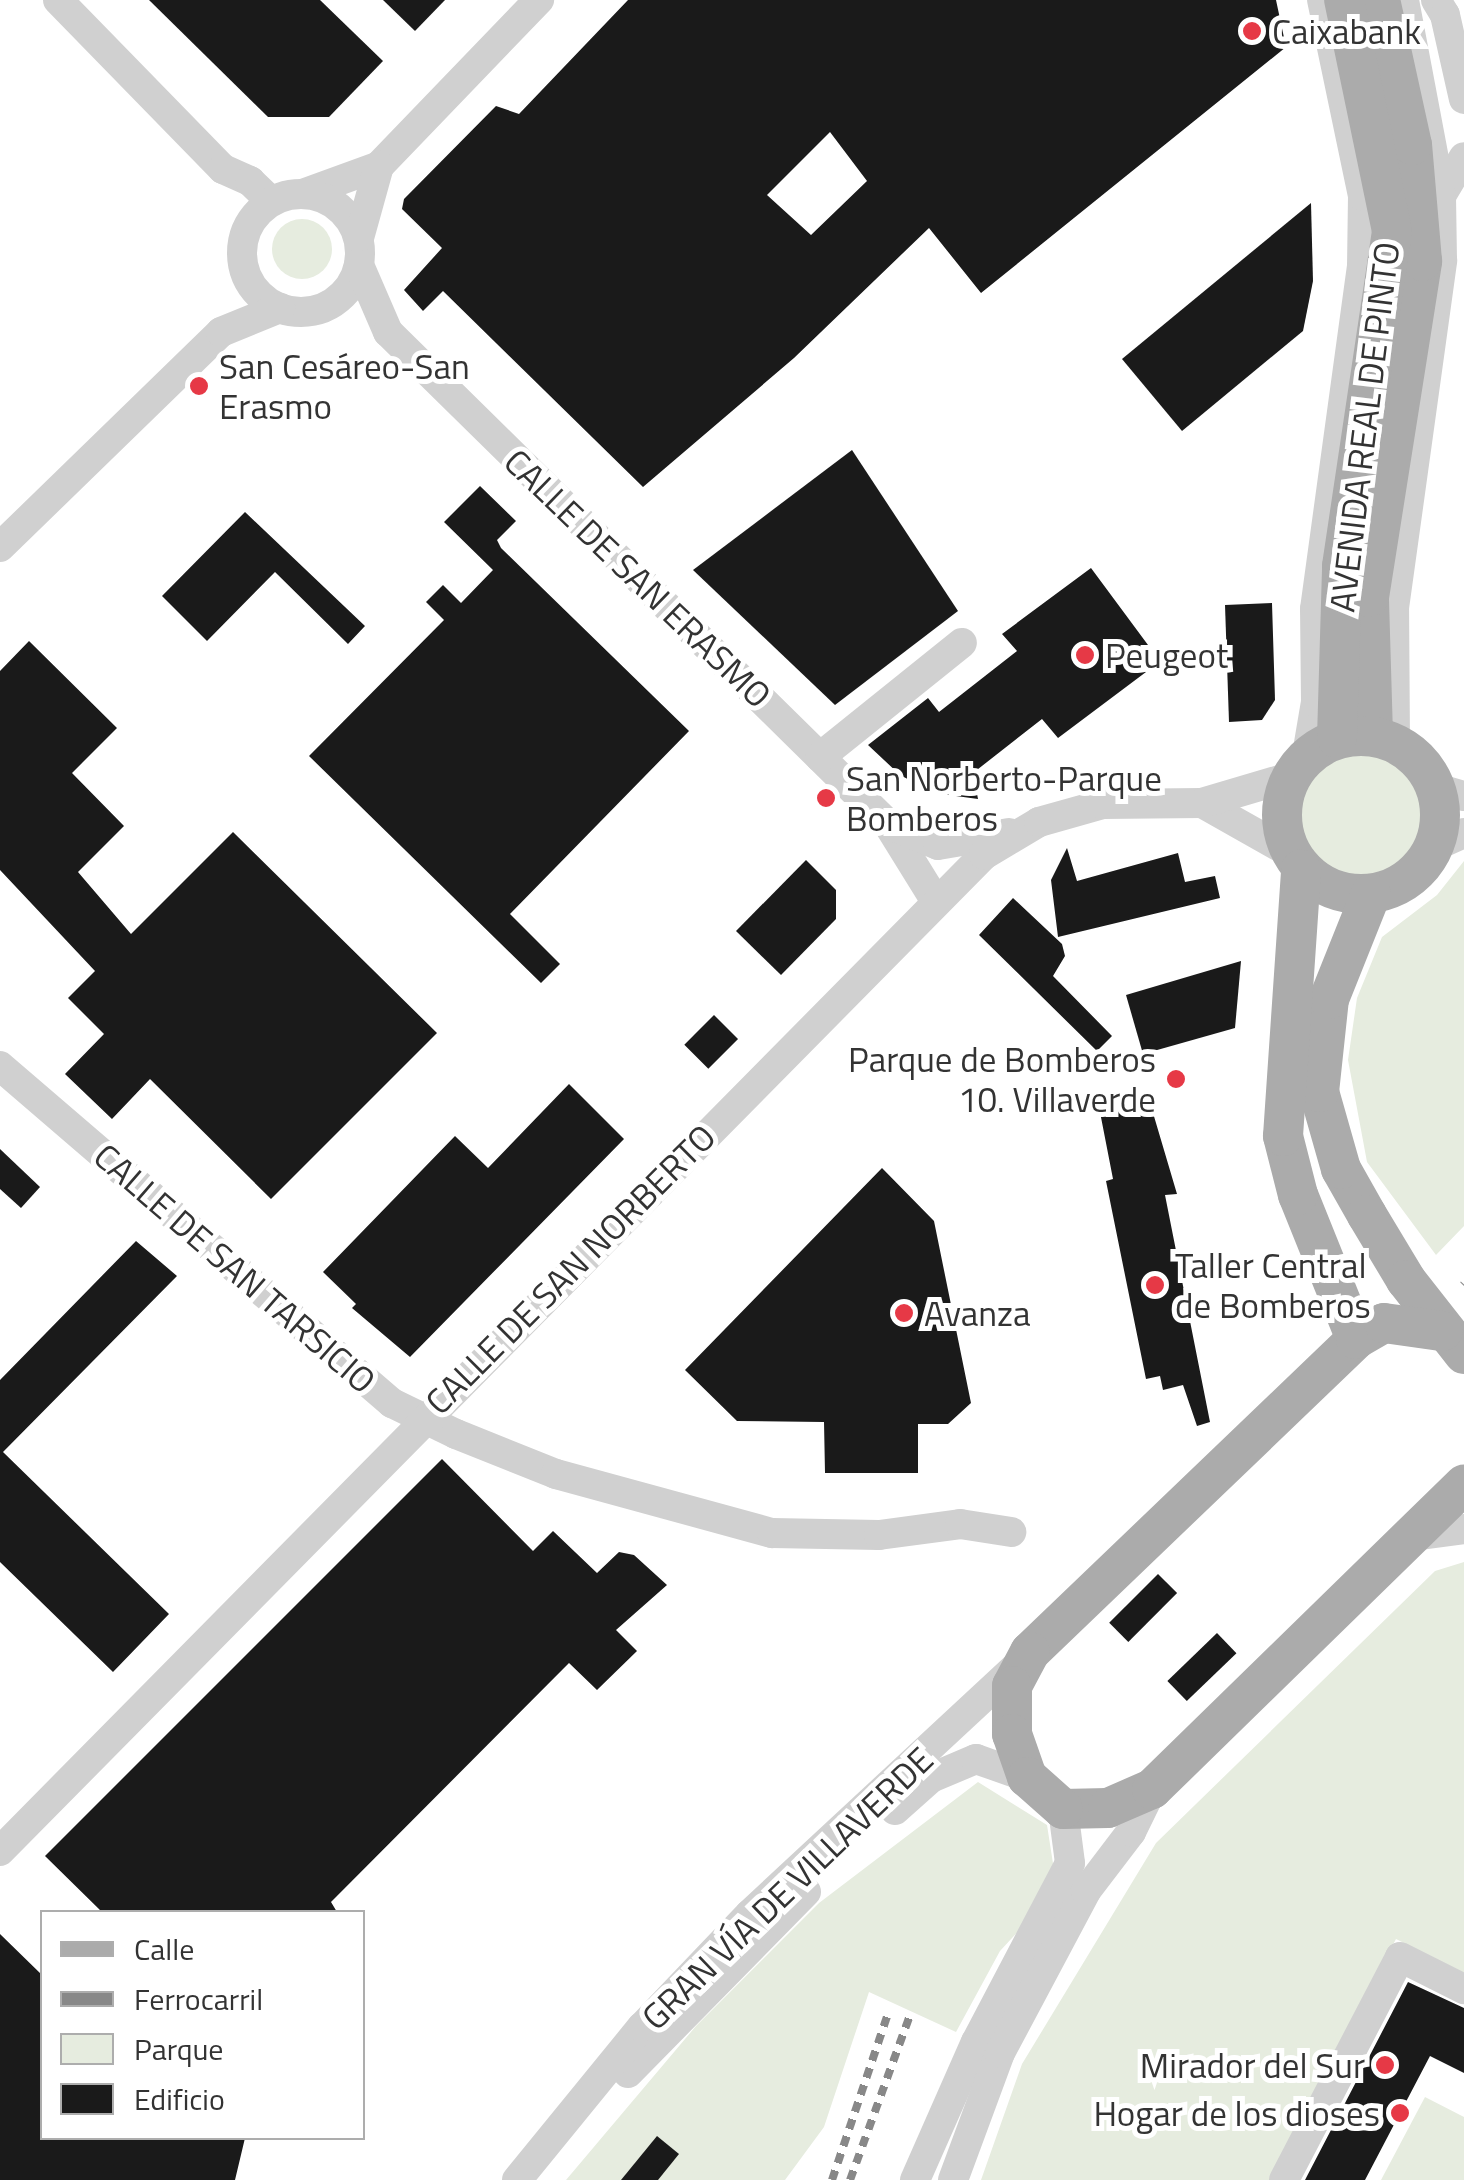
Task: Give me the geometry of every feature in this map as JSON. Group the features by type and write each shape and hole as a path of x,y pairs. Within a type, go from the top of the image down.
{"main road":[{"name":"AVENIDA REAL DE PINTO","path":"1340,749 1342,566 1392,231 1344,0"},
{"name":"AVENIDA REAL DE PINTO","path":"1340,749 1369,596 1422,260 1412,145 1380,0"},
{"path":"1295,861 1333,890 1371,894 1398,886 1449,840 1441,817 1450,792 1420,761 1340,749 1280,814 1295,861 1283,1136 1312,1230 1356,1339"},
{"path":"1371,894 1329,1000 1319,1092 1341,1169 1367,1215 1453,1342"},
{"name":"GRAN VÍA DE VILLAVERDE","path":"1063,1810 1027,1777 1010,1707 1012,1686 1030,1652 1356,1339 1384,1323 1453,1342"},
{"path":"1063,1810 1108,1808 1152,1789 1464,1484"}],"street":[{"path":"58,0 223,170 232,201 261,212"},
{"path":"0,547 221,332 247,278 242,250 261,212 379,166 539,0"},
{"path":"1322,0 1362,196 1362,267 1315,610 1316,702 1340,749"},
{"path":"1340,749 1394,608 1442,260 1441,196 1404,0"},
{"path":"1448,8 1464,99"},
{"path":"1441,196 1464,156"},
{"path":"221,332 280,308 323,308 348,290 379,166"},
{"path":"305,194 340,208 359,251"},
{"name":"CALLE DE SAN ERASMO","path":"359,251 388,332"},
{"path":"247,278 280,308"},
{"name":"CALLE DE SAN ERASMO","path":"323,308 388,332 888,824 934,900"},
{"path":"820,757 962,643"},
{"name":"CALLE DE SAN NORBERTO","path":"0,1851 934,900 1020,830 1103,804 1202,803 1340,749"},
{"name":"CALLE DE SAN NORBERTO","path":"1202,803 1295,861"},
{"name":"CALLE DE SAN ERASMO","path":"888,824 938,845 1020,830"},
{"name":"CALLE DE SAN TARSICIO","path":"0,1066 392,1403 423,1418 556,1474 772,1533 879,1534 960,1524 1010,1532"},
{"path":"1414,1536 1464,1529"},
{"name":"GRAN VÍA DE VILLAVERDE","path":"517,2180 642,2027 750,1914 1030,1652"},
{"name":"GRAN VÍA DE VILLAVERDE","path":"541,2180 688,2007 931,1778 976,1759 1027,1777"},
{"path":"915,2180 988,2048 1086,1891 1131,1832 1152,1789"},
{"path":"954,2180 988,2048 1070,1862 1063,1810"},
{"path":"1284,2180 1400,1958 1464,1989"}],"green space":[{"path":"302,219 323,228 332,249 323,270 302,279 281,270 272,249 281,228"},
{"path":"1358,748 1382,753 1403,767 1417,788 1422,812 1417,836 1403,857 1382,871 1358,876 1334,871 1313,857 1299,836 1294,812 1299,788 1313,767 1334,753"},
{"path":"1464,861 1464,1226 1436,1255 1367,1162 1348,1060 1357,998 1382,937 1437,895"},
{"path":"1464,1562 1464,1973 1396,1939 1271,2180 981,2180 1022,2064 1156,1843 1435,1571"},
{"path":"978,1782 1047,1825 1057,1889 1000,1951 956,2032 869,1992 824,2127 785,2180 566,2180 696,2026 819,1903"},
{"path":"1425,2097 1464,2117 1464,2180 1381,2180"}],"building":[{"path":"149,0 320,0 383,61 329,117 268,117"},
{"path":"383,0 445,0 415,31"},
{"path":"628,0 1276,0 1286,47 981,293 929,228 794,358 643,487 443,291 423,311 404,290 442,248 402,209 404,199 496,106 519,114","holes":["830,132 867,181 811,235 767,195"]},
{"path":"1311,203 1313,281 1303,331 1182,431 1122,359"},
{"path":"852,450 958,611 835,705 693,570"},
{"path":"480,486 516,521 497,540 501,548 689,731 510,914 560,964 541,983 309,756 444,620 426,602 443,585 461,603 493,570 444,522"},
{"path":"245,512 365,626 348,644 275,572 207,641 162,596"},
{"path":"1091,568 1148,645 1146,672 1058,738 1042,719 973,773 978,799 934,793 900,775 868,745 928,698 939,712 1017,651 1002,634"},
{"path":"1272,603 1275,700 1262,720 1229,722 1225,605"},
{"path":"29,641 117,728 72,773 124,826 78,872 131,934 233,832 437,1033 271,1199 150,1079 112,1119 65,1074 104,1034 68,998 95,971 0,870 0,671"},
{"path":"1067,848 1077,881 1178,853 1185,882 1215,876 1220,898 1058,937 1051,880"},
{"path":"806,860 836,890 836,919 781,975 736,931"},
{"path":"1013,898 1062,944 1065,956 1053,976 1112,1036 1097,1051 979,935"},
{"path":"1241,961 1235,1028 1143,1054 1126,995"},
{"path":"714,1015 738,1039 708,1069 684,1045"},
{"path":"569,1084 624,1139 410,1357 352,1308 356,1304 323,1272 455,1136 488,1168"},
{"name":"Taller Central de Bomberos","path":"1148,1096 1177,1194 1165,1195 1210,1422 1197,1426 1183,1385 1163,1390 1160,1376 1146,1379 1106,1181 1113,1179 1099,1107"},
{"path":"0,1149 40,1187 21,1208 0,1189"},
{"path":"882,1168 934,1221 971,1403 948,1424 918,1424 918,1473 825,1473 824,1422 737,1421 685,1370"},
{"path":"136,1241 177,1276 3,1452 169,1614 113,1672 0,1562 0,1380"},
{"path":"442,1459 533,1551 553,1531 597,1573 619,1552 634,1555 667,1585 616,1630 637,1651 597,1690 569,1663 331,1902 336,1910 100,1910 45,1856"},
{"path":"1158,1574 1177,1593 1128,1642 1109,1623"},
{"path":"1217,1633 1236,1653 1187,1701 1167,1681"},
{"path":"0,1934 40,1973 40,2140 245,2140 235,2180 0,2180"},
{"name":"Mirador del Sur","path":"1408,1982 1464,2008 1464,2073 1430,2056 1365,2180 1305,2180"},
{"path":"657,2136 679,2154 658,2180 621,2180"}],"railway":[{"path":"832,2180 889,2011"},
{"path":"850,2180 910,2015"}],"place":[{"name":"Caixabank","path":"1252,31"},
{"name":"San Cesáreo-San Erasmo","path":"199,386"},
{"name":"Peugeot","path":"1085,655"},
{"name":"San Norberto-Parque Bomberos","path":"826,798"},
{"name":"Parque de Bomberos 10. Villaverde","path":"1176,1079"},
{"name":"Taller Central de Bomberos","path":"1155,1285"},
{"name":"Avanza","path":"904,1313"},
{"name":"Mirador del Sur","path":"1385,2065"},
{"name":"Hogar de los dioses","path":"1400,2113"}]}
